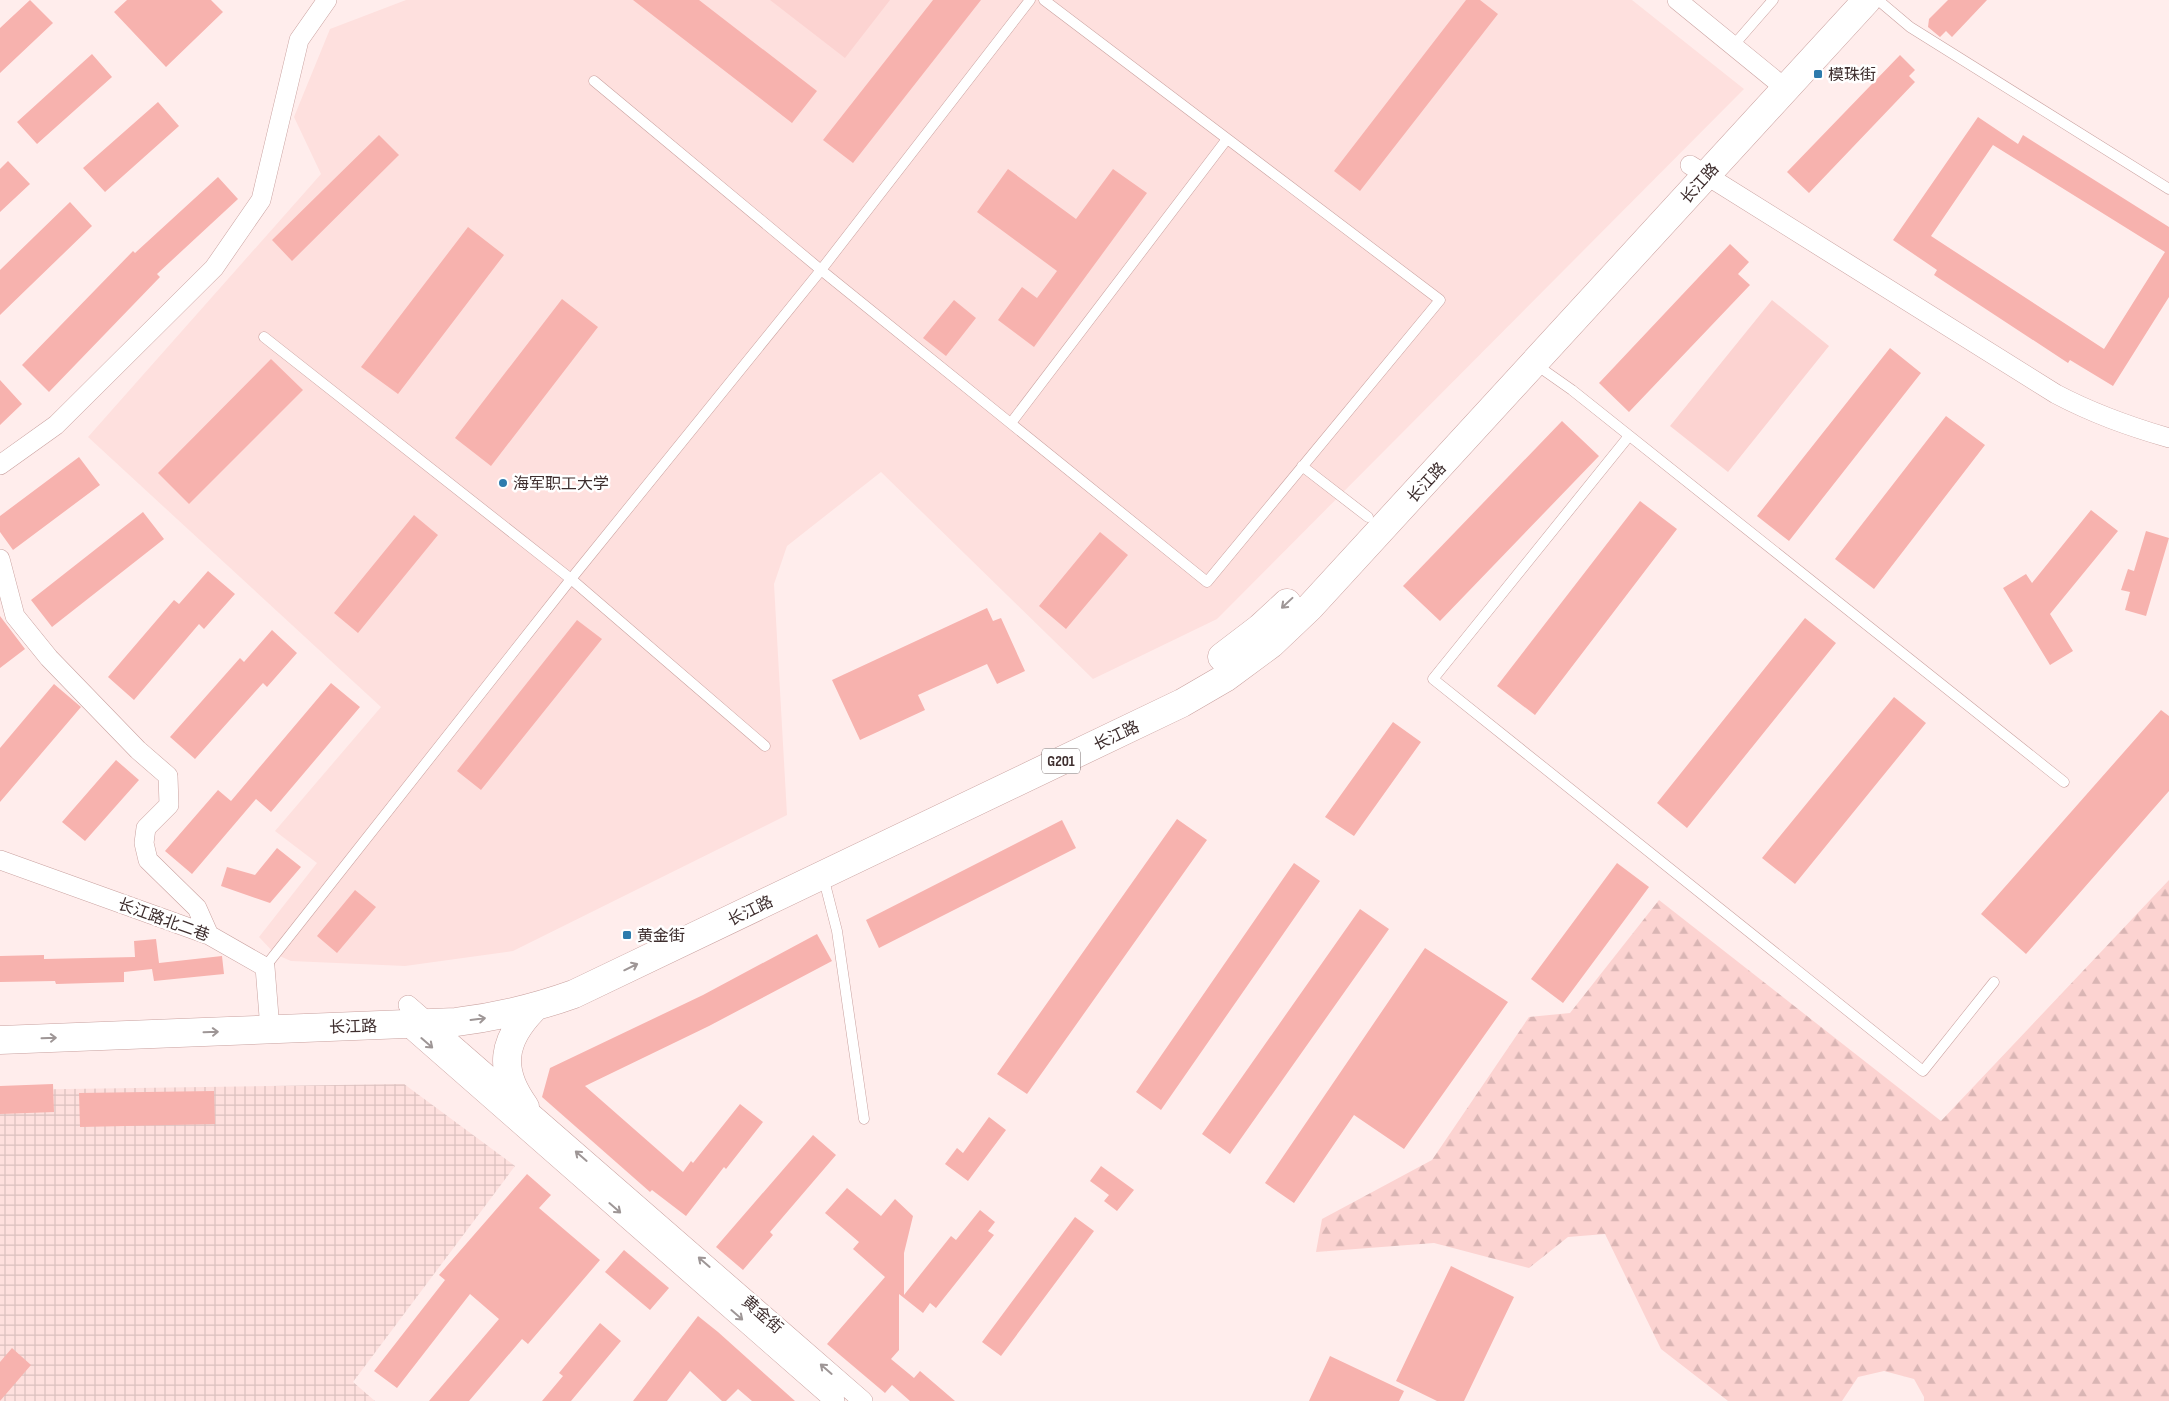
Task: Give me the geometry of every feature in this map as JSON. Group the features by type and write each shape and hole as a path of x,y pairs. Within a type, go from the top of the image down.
{"highway":[{"name":"长江路","path":"1779,83 1841,0"},
{"name":"长江路","path":"414,1017 527,991 566,978 1170,688 1215,662 1260,628 1296,595 1779,83 1867,0"},
{"name":"长江路","path":"0,1021 496,1017 533,1008 574,994 1182,704 1225,678 1271,644 1310,607 1534,364 1698,170"},
{"path":"525,1107 514,1091 507,1074 507,1058 511,1039 515,1031 533,1008"},
{"name":"长江路","path":"0,1040 269,1020"}],"street":[{"path":"0,465 56,425 214,268 261,200 299,40 327,0"},
{"path":"1677,0 1779,83"},
{"path":"1698,170 2056,394 2093,413 2126,426 2169,438"},
{"path":"0,559 15,616 49,658 138,750 168,776 169,805 146,828 144,844 148,860 197,908 210,935"},
{"name":"长江路北二巷","path":"0,860 210,935 265,967"},
{"path":"265,967 269,1020"},
{"name":"黄金街","path":"414,1017 525,1107 863,1401"},
{"name":"黄金街","path":"414,1017 835,1401"}],"lane":[{"path":"265,967 571,579 822,270 1030,0"},
{"path":"594,81 822,270 1207,582 1440,300 1044,0"},
{"path":"1733,46 1773,0"},
{"path":"1878,0 1910,27 2169,189"},
{"path":"1011,423 1228,139"},
{"path":"264,337 571,579 765,746"},
{"path":"1534,364 1629,436 2064,782"},
{"path":"1629,436 1433,678 1923,1071 1994,982"},
{"path":"1302,466 1368,517"},
{"path":"823,875 837,931 864,1119"}],"shaded area":[{"name":"海军职工大学","path":"406,0 1632,0 1744,89 1217,619 1093,679 881,472 787,546 774,584 787,815 513,951 405,966 291,961 275,954 259,937 317,863 275,831 381,707 88,437 321,174 294,117 330,29"},
{"path":"404,1084 515,1166 353,1382 375,1401 0,1401 0,1090"}],"green space":[{"path":"770,0 890,0 845,58"},
{"path":"1772,300 1829,346 1728,472 1670,426"},
{"path":"2169,880 2169,1401 1924,1401 1924,1397 1914,1379 1884,1371 1858,1377 1842,1401 1728,1401 1661,1349 1605,1234 1568,1237 1529,1268 1434,1243 1316,1252 1322,1219 1432,1160 1529,1017 1570,1013 1659,900 1941,1121"}],"building":[{"path":"30,0 53,23 0,73 0,28"},
{"path":"127,0 211,0 223,12 166,67 114,12"},
{"path":"633,0 699,0 817,91 792,123"},
{"path":"933,0 981,0 853,163 823,140"},
{"path":"1466,0 1480,0 1498,14 1360,191 1334,171"},
{"path":"1948,0 1987,0 1952,37 1946,31 1940,37 1928,27 1929,19"},
{"path":"92,54 112,77 37,144 17,122"},
{"path":"1900,55 1915,70 1909,76 1915,82 1809,193 1787,172"},
{"path":"158,102 179,126 105,192 83,168"},
{"path":"1978,117 2018,144 2023,135 2169,227 2169,297 2113,386 2070,360 2068,363 1934,275 1937,270 1893,240","holes":["1993,145 2165,252 2104,349 1931,236"]},
{"path":"379,135 399,155 292,261 272,240"},
{"path":"8,161 30,184 0,212 0,169"},
{"path":"1008,169 1076,219 1113,169 1147,193 1034,347 998,320 1022,287 1037,298 1057,271 977,212"},
{"path":"218,177 238,199 157,274 160,277 49,392 22,365 133,251 135,253"},
{"path":"70,202 92,226 0,315 0,270"},
{"path":"468,227 504,255 398,394 361,367"},
{"path":"1730,244 1749,262 1738,274 1750,285 1629,412 1599,383"},
{"path":"562,299 598,327 491,466 455,438"},
{"path":"954,300 976,318 946,356 923,338"},
{"path":"1890,348 1921,373 1789,541 1757,516"},
{"path":"271,359 303,390 189,504 158,473"},
{"path":"0,380 22,404 0,425"},
{"path":"1946,416 1985,445 1874,589 1835,559"},
{"path":"1562,421 1599,456 1440,621 1403,586"},
{"path":"79,457 100,485 13,550 0,532 0,516"},
{"path":"1640,501 1677,529 1535,715 1497,686"},
{"path":"2091,510 2118,531 2050,614 2073,651 2050,665 2003,588 2026,574 2032,583"},
{"path":"143,512 164,539 52,627 31,600"},
{"path":"414,515 438,535 358,633 334,613"},
{"path":"2146,531 2169,538 2146,616 2125,610 2130,592 2121,590 2128,569 2134,571"},
{"path":"1100,532 1128,555 1066,629 1039,606"},
{"path":"208,571 235,594 204,629 199,624 134,700 108,677 174,600 179,604"},
{"path":"987,608 993,621 1001,618 1025,671 997,684 987,664 918,695 925,710 860,740 832,680"},
{"path":"0,616 25,649 0,668"},
{"path":"1805,618 1836,643 1687,828 1657,803"},
{"path":"577,620 602,639 481,790 457,771"},
{"path":"272,630 297,653 267,687 263,683 195,759 170,737 240,658 244,662"},
{"path":"331,683 360,707 271,812 256,799 192,874 165,851 218,790 231,801"},
{"path":"54,684 81,707 0,802 0,748"},
{"path":"1894,697 1926,723 1795,884 1762,858"},
{"path":"2161,710 2169,716 2169,791 2026,954 1981,914"},
{"path":"1393,722 1421,742 1354,836 1325,817"},
{"path":"116,760 139,780 85,841 62,822"},
{"path":"1177,819 1207,840 1027,1094 997,1074"},
{"path":"1062,820 1076,848 879,948 866,920"},
{"path":"277,848 301,867 270,903 221,886 227,867 255,875"},
{"path":"1294,863 1320,881 1161,1110 1136,1092"},
{"path":"1617,863 1649,887 1563,1003 1531,979"},
{"path":"355,890 376,907 337,953 317,936"},
{"path":"1360,909 1389,929 1230,1154 1202,1134"},
{"path":"817,934 832,961 709,1026 585,1086 683,1172 691,1161 693,1163 740,1104 763,1122 726,1169 724,1167 686,1216 652,1190 650,1192 542,1097 550,1068 703,995"},
{"path":"156,939 159,963 222,956 224,974 154,981 152,969 124,972 124,982 56,984 55,981 0,982 0,956 44,955 44,959 135,957 134,941"},
{"path":"1425,948 1508,1002 1404,1149 1354,1115 1294,1203 1265,1183"},
{"path":"53,1084 54,1112 0,1114 0,1086"},
{"path":"214,1091 215,1124 80,1127 79,1093"},
{"path":"989,1117 1006,1130 968,1181 945,1164 957,1148 963,1153"},
{"path":"813,1135 836,1155 770,1232 773,1235 743,1270 716,1247"},
{"path":"1101,1166 1134,1190 1117,1211 1104,1201 1109,1195 1090,1181"},
{"path":"527,1174 551,1195 539,1208 600,1260 528,1344 522,1339 469,1401 429,1401 499,1319 470,1294 397,1388 374,1371 445,1280 439,1275"},
{"path":"847,1188 881,1216 895,1199 913,1216 904,1253 904,1295 951,1236 956,1240 980,1210 995,1222 988,1231 994,1235 936,1308 930,1303 923,1313 899,1294 899,1350 891,1359 914,1378 920,1371 955,1401 910,1401 892,1385 885,1393 827,1344 885,1277 853,1249 859,1242 825,1213"},
{"path":"1075,1217 1094,1231 1001,1356 982,1342"},
{"path":"624,1250 669,1288 650,1310 605,1272"},
{"path":"1451,1266 1514,1297 1464,1401 1437,1401 1396,1381"},
{"path":"698,1316 795,1401 752,1401 738,1389 726,1401 722,1401 690,1371 667,1401 633,1401"},
{"path":"600,1323 621,1341 571,1401 542,1401 563,1376 559,1373"},
{"path":"12,1348 31,1365 0,1401 0,1362"},
{"path":"1330,1356 1404,1391 1399,1401 1309,1401"}],"place":[{"name":"模珠街","path":"1818,74"},
{"name":"海军职工大学","path":"503,483"},
{"name":"黄金街","path":"627,935"}]}
